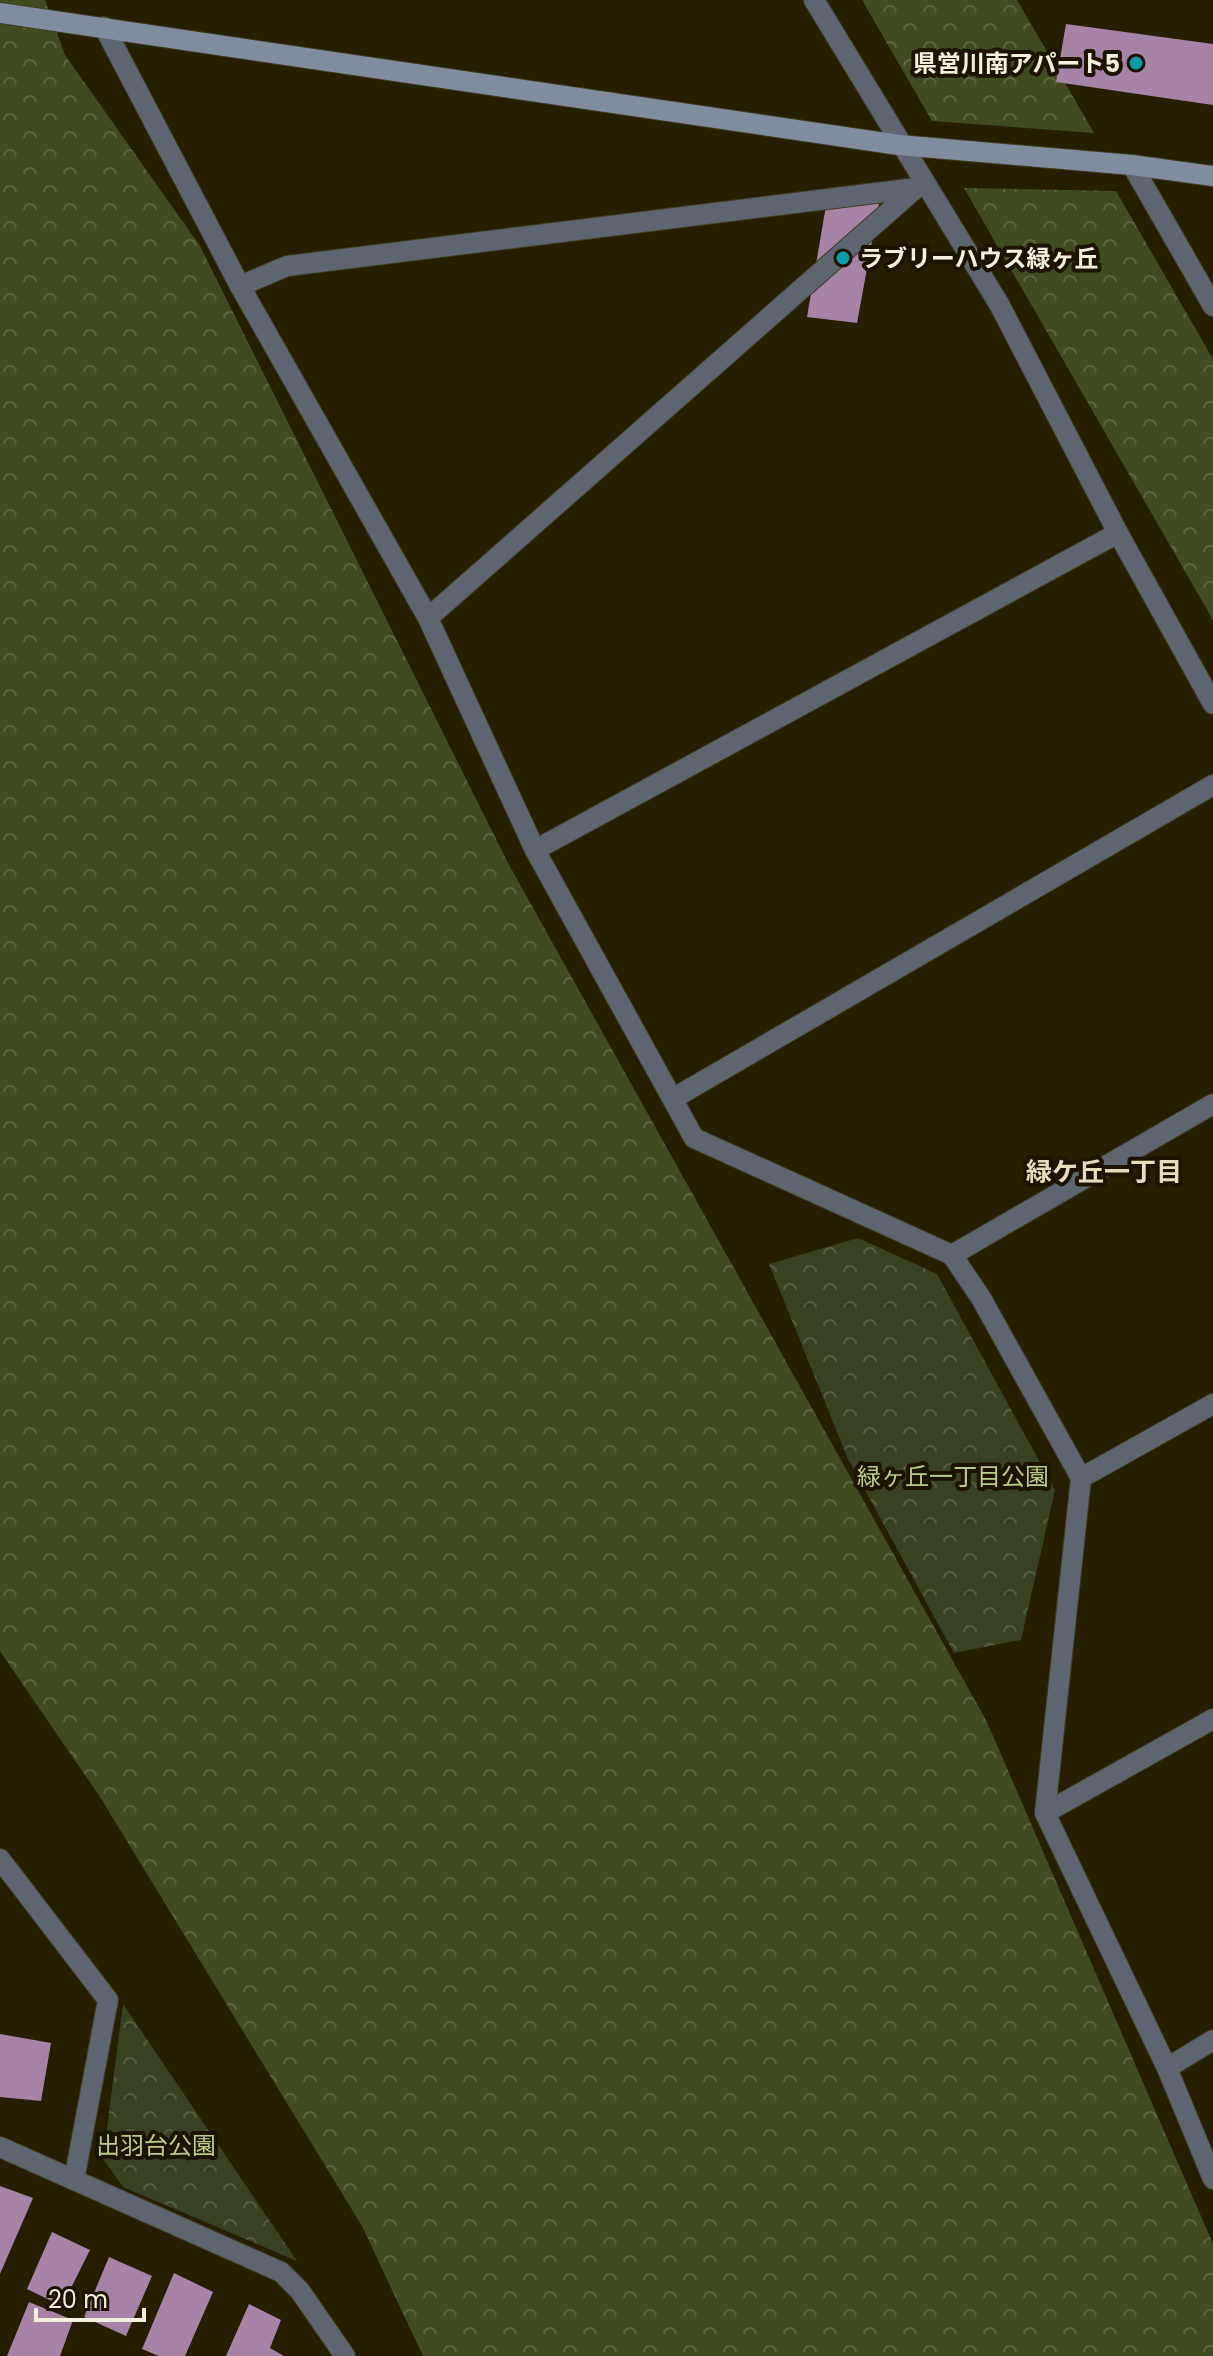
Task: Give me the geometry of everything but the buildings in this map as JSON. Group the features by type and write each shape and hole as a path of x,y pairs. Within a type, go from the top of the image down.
{"street":[{"path":"814,0 899,145 999,304 1118,533 1213,704"},
{"path":"0,13 899,145 1132,165 1213,176"},
{"path":"104,27 240,286 428,618 535,850 694,1138 952,1255 981,1298 1081,1478 1045,1813 1167,2068 1213,2179"},
{"path":"1132,165 1213,306"},
{"path":"916,188 999,304"},
{"path":"240,286 287,266 916,188"},
{"path":"428,618 916,188"},
{"path":"535,850 1118,533"},
{"path":"674,1098 1213,785"},
{"path":"952,1255 1213,1104"},
{"path":"1081,1478 1213,1404"},
{"path":"1045,1813 1213,1719"},
{"path":"0,1859 108,2000 74,2180"},
{"path":"1167,2068 1213,2040"},
{"path":"0,2147 281,2272 300,2291 345,2356"}],"green space":[{"path":"0,0 45,0 65,55 200,246 508,863 987,1722 1213,2244 1213,2356 423,2356 362,2226 100,1797 0,1651"},
{"path":"862,0 1017,0 1094,133 932,121"},
{"path":"964,188 1116,191 1213,359 1213,620"},
{"name":"緑ヶ丘一丁目公園","path":"858,1238 937,1274 1055,1490 1021,1640 954,1653 848,1459 769,1264"},
{"name":"出羽台公園","path":"123,2004 297,2261 123,2187 103,2159"}],"place":[{"name":"県営川南アパート5","path":"1136,63"},
{"name":"ラブリーハウス緑ヶ丘","path":"843,258"}],"district":[{"name":"緑ケ丘一丁目","path":"1104,1172"}]}
